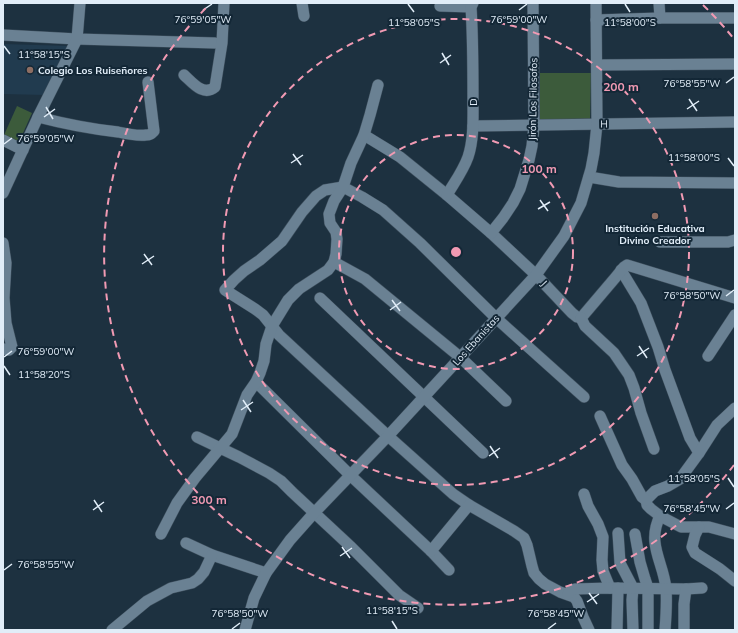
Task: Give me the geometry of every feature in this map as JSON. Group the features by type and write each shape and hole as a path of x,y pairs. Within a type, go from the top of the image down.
{"street":[{"path":"3,193 38,117 77,39 80,3"},
{"path":"184,75 201,90 212,90 215,87 222,43 224,3"},
{"path":"302,3 304,16"},
{"name":"Jirón Los Filosofos","path":"491,233 504,218 520,189 532,146 534,125 533,3"},
{"name":"Los Ebanistas","path":"245,630 254,598 266,573 290,540 536,275 564,236 581,204 594,153 597,124 596,3"},
{"path":"659,3 660,18"},
{"path":"440,6 472,5"},
{"name":"D","path":"447,195 463,169 471,144 473,126 472,5"},
{"path":"596,20 735,18"},
{"path":"3,35 77,39 215,43"},
{"path":"596,65 735,64"},
{"path":"38,117 106,131 139,136 148,135 154,131 148,82"},
{"path":"161,534 177,503 195,478 232,434 246,395 256,382 264,361 266,344 272,326 288,300 299,289 328,270 334,262 337,239 336,232 330,223 329,214 334,201 343,187 351,163 364,136 378,85"},
{"name":"H","path":"473,126 735,122"},
{"name":"J","path":"364,136 400,157 491,233 536,275 572,313 581,318 585,326 614,353 629,376 654,449"},
{"path":"3,140 23,150"},
{"path":"589,177 619,182 735,183"},
{"path":"584,397 496,318 420,243 383,210 343,187 325,190 316,196 302,212 282,241 260,260 244,271 225,290 263,315 279,335 453,494 524,538 534,573 545,584 555,590 574,597 589,630"},
{"path":"660,242 728,242 735,240"},
{"path":"3,243 6,263 3,298 6,323 12,345 7,349"},
{"path":"334,262 365,279 460,357 506,401"},
{"path":"581,318 621,270 627,265 735,298"},
{"path":"621,270 640,303 658,347 690,438 699,453"},
{"path":"320,298 484,453"},
{"path":"708,356 735,314"},
{"path":"256,382 449,570"},
{"path":"646,500 655,491 680,479 717,425 734,412"},
{"path":"600,416 622,465 651,509 660,516 681,527 709,527 735,534"},
{"path":"197,437 239,457 281,481 399,595 418,608"},
{"path":"584,494 603,537 602,560 604,571 614,588 617,630"},
{"path":"431,551 469,505"},
{"path":"660,516 654,532 658,558 666,588 665,630"},
{"path":"699,527 694,535 692,547 694,553 720,569 735,582"},
{"path":"618,533 620,563 633,588 633,630"},
{"path":"635,534 640,562 648,588 648,630"},
{"path":"186,543 212,555 266,573"},
{"path":"112,630 147,601 171,588 192,583 198,579 204,572 212,555"},
{"path":"568,594 571,590 575,589 702,588"},
{"path":"684,630 684,604 686,589"}],"shaded area":[{"name":"Colegio Los Ruiseñores","path":"3,44 70,46 45,95 3,94"}],"green space":[{"path":"540,73 591,73 590,123 540,124"},
{"path":"17,106 32,113 19,142 4,135"}],"place":[{"name":"Colegio Los Ruiseñores","path":"30,70"},
{"name":"Institución Educativa Divino Creador","path":"655,216"}]}
